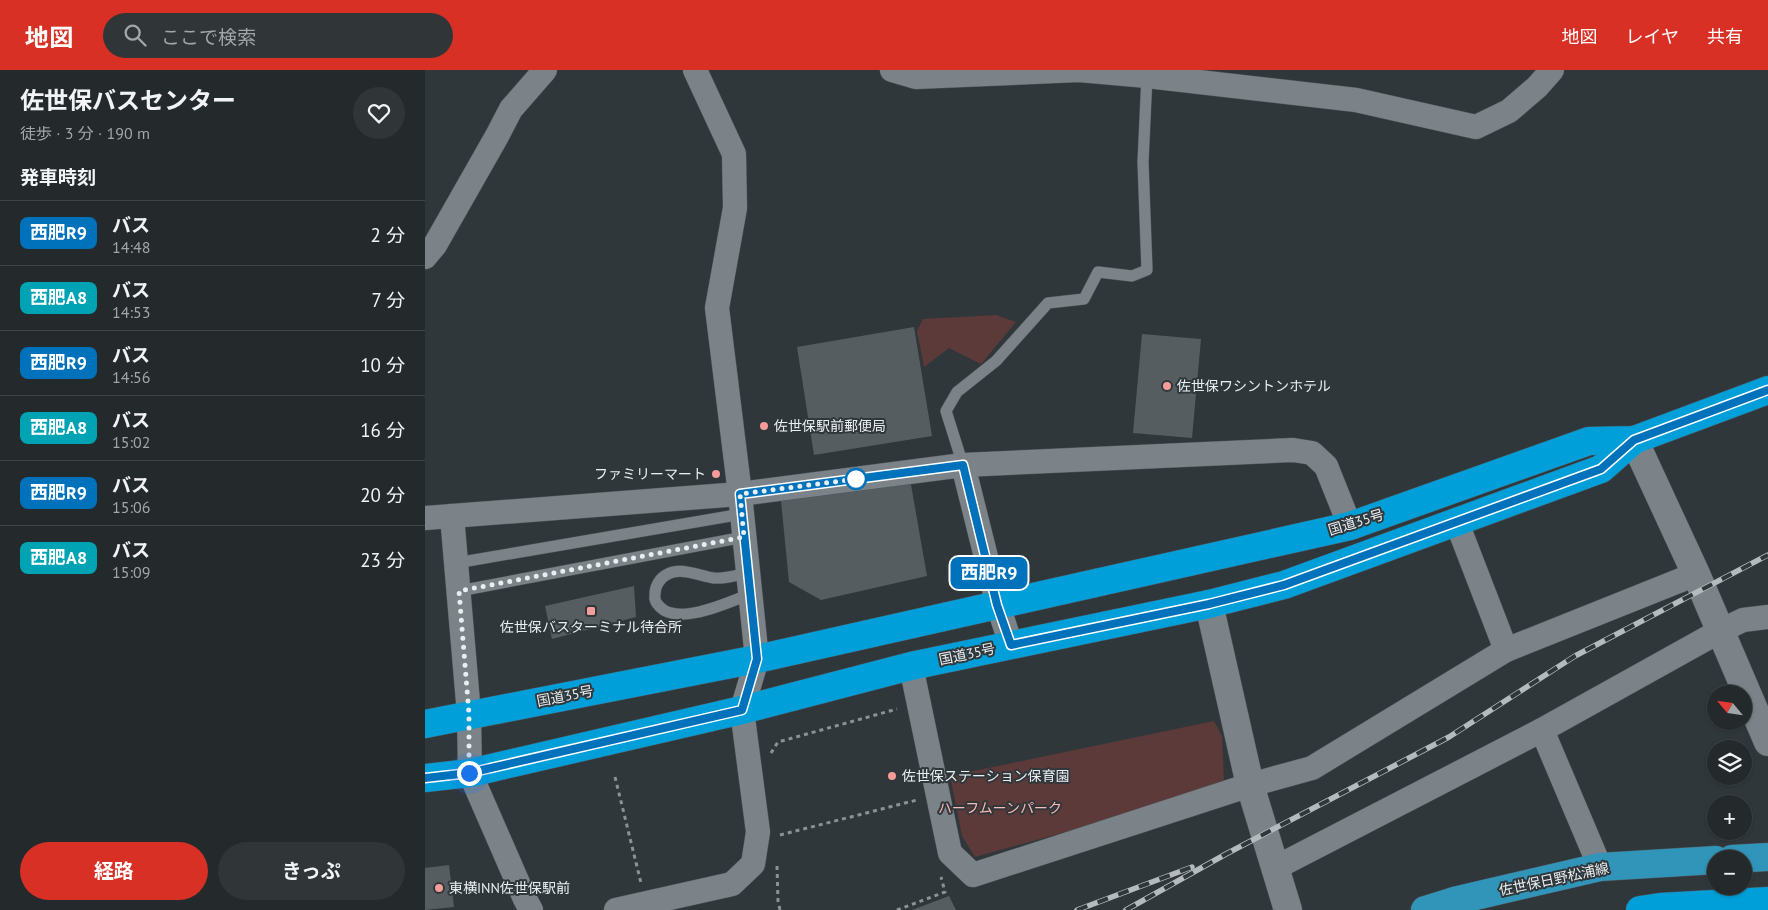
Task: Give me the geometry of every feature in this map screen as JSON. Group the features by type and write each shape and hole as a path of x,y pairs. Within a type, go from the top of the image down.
{"highway":[{"name":"国道35号","path":"425,724 757,659 1350,526 1589,441 1634,440 1768,390"},
{"name":"国道35号","path":"425,778 469,773 742,710 911,666 1209,604 1284,585 1601,469 1634,440"},
{"path":"1640,910 1768,901"}],"main road":[{"path":"1752,858 1768,857"},
{"name":"佐世保日野松浦線","path":"1425,910 1454,901 1600,867 1707,861"}],"street":[{"path":"425,257 440,236 511,109 545,70"},
{"path":"616,910 732,884 753,864 758,832 742,710 757,659 717,308 735,208 734,154 695,70"},
{"path":"892,70 916,77 1079,70 1147,76 1356,100 1475,127 1509,111 1537,87 1552,70"},
{"path":"1634,440 1697,574 1768,742"},
{"path":"425,518 452,516 742,515 963,465 1293,450 1312,453 1326,466 1350,526"},
{"path":"963,465 997,605 1011,645"},
{"path":"452,516 469,714 469,773 531,910"},
{"path":"1457,523 1506,650"},
{"path":"911,666 950,853 973,875 1250,785 1312,768 1506,650 1697,574"},
{"path":"1209,604 1250,785 1288,910"},
{"path":"1275,868 1542,730 1720,631 1743,620 1768,617"},
{"path":"1542,730 1600,867"}],"lane":[{"path":"963,465 946,411 957,392 996,361 1048,303 1084,299 1098,272 1132,276 1147,270 1143,162 1147,76"},
{"path":"456,563 742,515"},
{"path":"459,591 742,515"},
{"path":"683,571 749,584 702,612 677,615 663,611 655,603 657,583 666,575 683,571"}],"path":[{"path":"769,755 778,742 897,709"},
{"path":"615,777 646,903"},
{"path":"775,828 777,836 921,799"},
{"path":"777,864 780,910"},
{"path":"897,910 945,892 940,874"}],"green space":[{"path":"996,315 1016,322 981,364 949,348 924,367 917,331 923,319"},
{"name":"ハーフムーンパーク","path":"1214,721 1222,736 1224,781 1080,828 975,857 962,836 950,776"}],"building":[{"path":"914,327 932,436 814,455 797,347"},
{"name":"佐世保ワシントンホテル","path":"1142,334 1201,339 1192,438 1133,433"},
{"path":"910,479 927,576 821,600 789,582 781,501"},
{"name":"佐世保バスターミナル待合所","path":"634,586 636,617 552,639 545,606"},
{"name":"東横INN佐世保駅前","path":"449,865 454,907 425,910 425,868"},
{"path":"949,896 956,910 912,910"}],"railway":[{"path":"1126,910 1226,854 1449,737 1575,656 1768,555"},
{"path":"1077,910 1192,867"}],"bus line":[{"name":"西肥R9","path":"425,778 469,773 742,710 757,659 740,494 963,465 997,605 1011,645 1209,604 1284,585 1601,469 1634,440 1768,390"}],"place":[{"name":"佐世保ワシントンホテル","path":"1167,386"},
{"name":"佐世保駅前郵便局","path":"764,426"},
{"name":"ファミリーマート","path":"716,474"},
{"name":"佐世保バスターミナル待合所","path":"591,611"},
{"name":"佐世保ステーション保育園","path":"892,776"},
{"name":"東横INN佐世保駅前","path":"439,888"}],"route":[{"path":"469,773 469,714 459,591 744,537 740,494 856,479"}]}
